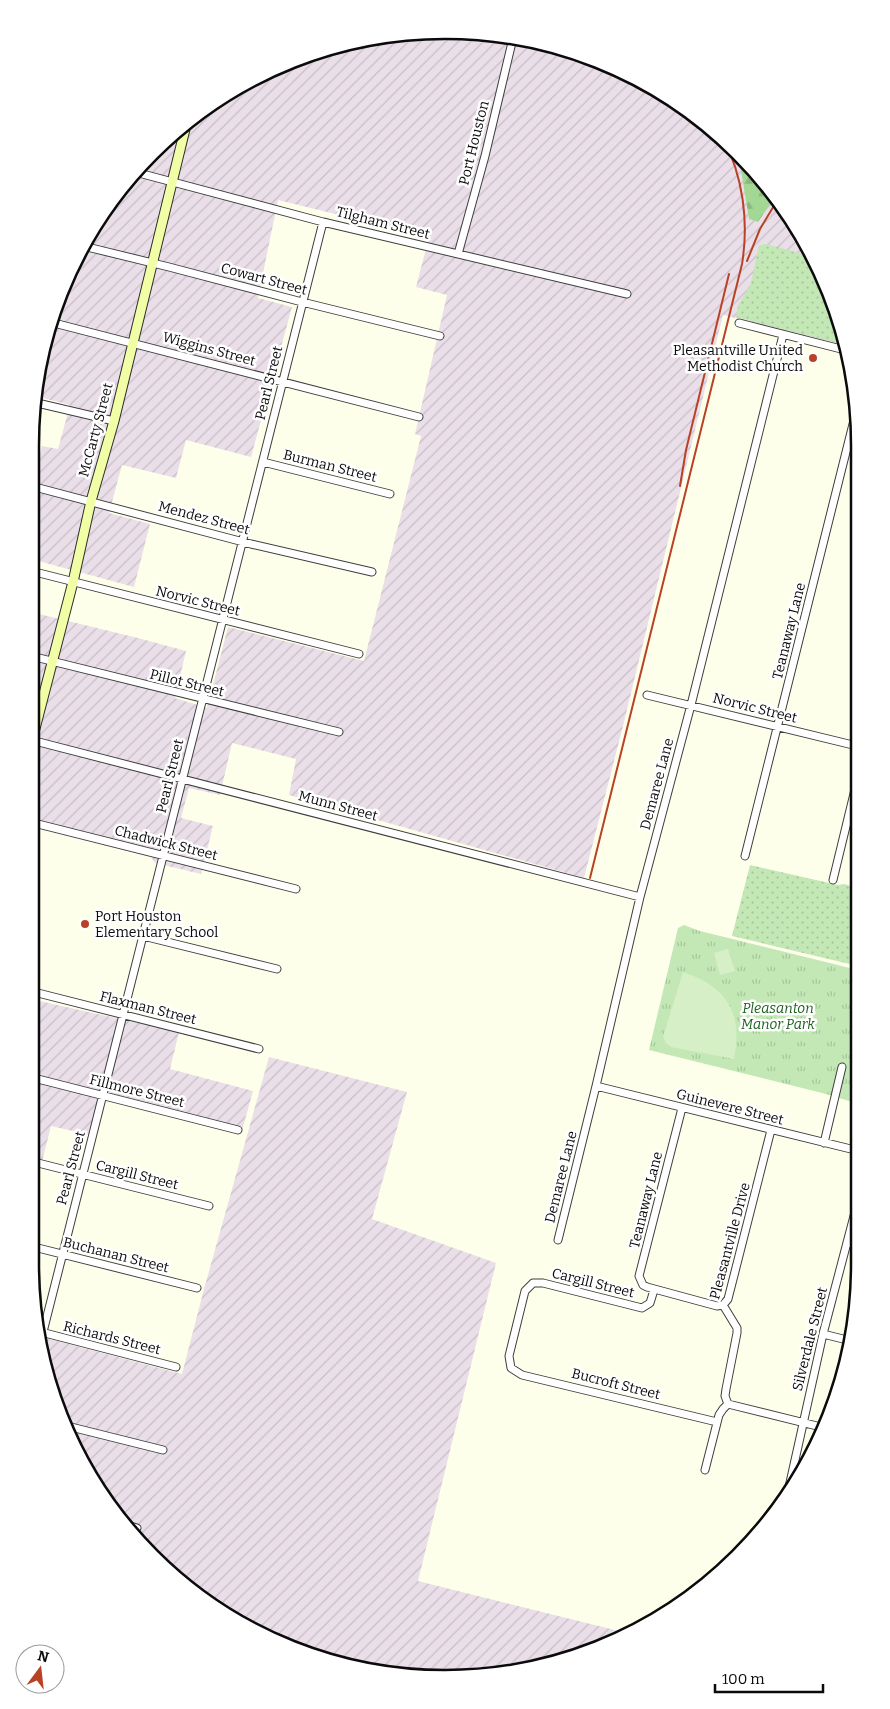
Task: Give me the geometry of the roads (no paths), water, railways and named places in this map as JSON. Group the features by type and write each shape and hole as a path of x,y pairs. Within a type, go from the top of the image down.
{"main road":[{"name":"McCarty Street","path":"39,709 91,501 114,422 184,134"}],"street":[{"name":"Port Houston","path":"458,254 511,45"},
{"name":"Tilgham Street","path":"143,174 323,222 626,294"},
{"name":"Pearl Street","path":"44,1327 323,222"},
{"name":"Cowart Street","path":"90,248 440,336"},
{"path":"739,323 839,348"},
{"name":"Wiggins Street","path":"57,324 419,417"},
{"name":"Demaree Lane","path":"558,1240 640,897 691,705 783,334"},
{"path":"41,404 114,422"},
{"name":"Teanaway Lane","path":"744,856 851,434"},
{"name":"Burman Street","path":"263,462 390,494"},
{"name":"Mendez Street","path":"39,488 242,541 372,572"},
{"name":"Norvic Street","path":"39,573 359,654"},
{"name":"Pillot Street","path":"39,658 339,732"},
{"name":"Norvic Street","path":"647,695 851,744"},
{"name":"Munn Street","path":"39,743 640,897"},
{"path":"833,880 851,805"},
{"name":"Chadwick Street","path":"39,824 296,889"},
{"path":"144,936 277,969"},
{"name":"Flaxman Street","path":"39,993 259,1049"},
{"path":"824,1143 842,1067"},
{"name":"Fillmore Street","path":"39,1079 238,1130"},
{"name":"Guinevere Street","path":"596,1086 851,1149"},
{"name":"Teanaway Lane","path":"654,1290 643,1285 639,1276 682,1108"},
{"name":"Pleasantville Drive","path":"728,1404 725,1396 737,1333 723,1305 728,1298 771,1130"},
{"name":"Cargill Street","path":"39,1163 209,1206"},
{"name":"Silverdale Street","path":"792,1476 851,1227"},
{"path":"847,1242 851,1243"},
{"name":"Buchanan Street","path":"39,1249 197,1288"},
{"name":"Cargill Street","path":"511,1368 509,1356 525,1291 533,1283 542,1282 642,1308 650,1303 654,1290 717,1306 723,1305"},
{"path":"824,1334 844,1339"},
{"name":"Richards Street","path":"45,1335 176,1367"},
{"name":"Bucroft Street","path":"511,1368 522,1374 717,1422"},
{"path":"704,1470 717,1422 723,1409 728,1404 817,1426"},
{"path":"74,1428 163,1450"}],"railway":[{"path":"590,878 742,264 745,232 743,200 740,183 732,158"},
{"path":"747,261 760,229 773,207"},
{"path":"680,486 686,450 729,274"}],"place":[{"name":"Pleasantville United Methodist Church","path":"813,358"},
{"name":"Port Houston Elementary School","path":"85,924"}],"park label":[{"name":"Pleasanton Manor Park","path":"778,1016"}]}
